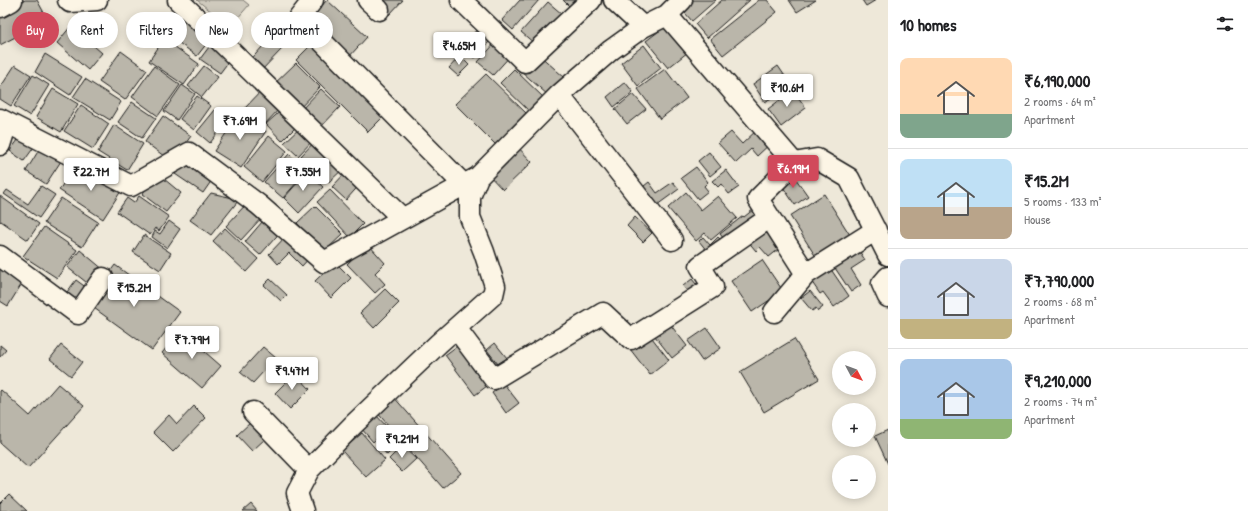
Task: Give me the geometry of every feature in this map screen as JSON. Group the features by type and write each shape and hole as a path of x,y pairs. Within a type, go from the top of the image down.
{"street":[{"path":"0,6 11,0"},
{"path":"68,0 70,2 98,0"},
{"path":"178,0 402,218"},
{"path":"313,0 299,18 471,181"},
{"path":"460,0 525,62 591,0"},
{"path":"614,0 643,27"},
{"path":"0,145 4,121 131,186 189,153 259,205 324,262 471,181 559,95 611,50 643,27 667,15 682,0"},
{"path":"667,15 794,164"},
{"path":"559,95 672,240"},
{"path":"806,274 758,199 794,164 817,159 850,178 888,255"},
{"path":"303,511 297,493 309,470 353,425 493,295 495,286 484,252 470,217 471,181"},
{"path":"456,328 494,379 603,313 631,339 713,288 700,266 769,218"},
{"path":"774,312 806,274 876,230"},
{"path":"0,256 78,314 103,278"},
{"path":"888,277 882,284 888,297"},
{"path":"253,412 309,470"}],"shaded area":[{"path":"197,0 243,0 249,5 243,12 212,12"}],"building":[{"path":"25,0 37,0 44,12 12,12 12,39 0,45 0,13"},
{"path":"327,0 367,37 348,58 333,45 333,12 316,12"},
{"path":"372,0 403,0 389,15"},
{"path":"520,0 539,0 513,30 502,20"},
{"path":"563,0 587,0 575,12"},
{"path":"683,0 716,0 692,21 678,5"},
{"path":"722,0 750,0 707,38 695,24"},
{"path":"759,0 767,0 777,12 723,55 710,39"},
{"path":"789,0 816,0 797,12"},
{"path":"862,0 876,0 866,6"},
{"path":"548,2 562,14 535,44 521,32"},
{"path":"187,21 195,27 195,48 203,48 197,56 186,48"},
{"path":"482,24 495,35 475,58 462,46"},
{"path":"667,25 688,52 668,68 646,41"},
{"path":"67,31 67,48 96,48 102,53 88,70 59,45 59,41"},
{"path":"497,41 512,54 493,75 478,62"},
{"path":"644,45 661,68 638,86 621,63"},
{"path":"158,48 177,48 199,64 184,85 149,61"},
{"path":"208,48 219,48 232,57 220,73 200,59"},
{"path":"261,48 282,49 259,73 248,63"},
{"path":"308,48 324,48 388,112 368,132 296,60"},
{"path":"121,51 147,70 125,100 99,82"},
{"path":"537,53 565,78 549,96 521,71"},
{"path":"45,54 82,77 70,95 35,72"},
{"path":"460,56 469,65 458,76 449,68"},
{"path":"296,63 320,87 296,112 271,87"},
{"path":"15,65 31,75 11,106 0,99 0,88"},
{"path":"154,66 180,85 158,116 132,97"},
{"path":"204,66 218,77 202,97 188,86"},
{"path":"778,66 791,85 765,102 753,84"},
{"path":"514,69 545,99 531,113 500,83"},
{"path":"665,69 687,98 660,119 638,89"},
{"path":"486,74 527,114 496,145 455,104"},
{"path":"33,75 49,85 30,116 14,106"},
{"path":"85,79 121,102 110,120 73,97"},
{"path":"625,82 633,92 614,107 607,97"},
{"path":"182,85 195,94 177,120 164,111"},
{"path":"53,89 78,104 61,132 36,117"},
{"path":"263,89 282,106 263,126 245,108"},
{"path":"321,89 340,107 318,130 299,112"},
{"path":"793,90 806,108 781,127 768,109"},
{"path":"633,94 646,109 627,124 615,109"},
{"path":"197,96 211,106 194,130 180,119"},
{"path":"132,102 156,118 142,138 118,122"},
{"path":"81,105 109,124 93,149 64,131"},
{"path":"284,108 299,124 282,141 266,124"},
{"path":"215,110 228,120 210,143 197,132"},
{"path":"240,113 266,131 241,168 214,151"},
{"path":"163,116 191,136 172,162 145,142"},
{"path":"114,125 143,144 127,170 98,152"},
{"path":"302,126 315,138 298,156 284,143"},
{"path":"759,128 772,142 757,156 751,149 736,163 718,143 731,132 742,144"},
{"path":"23,133 37,143 24,161 10,151"},
{"path":"269,136 287,151 262,182 244,167"},
{"path":"317,139 332,153 315,170 301,156"},
{"path":"515,144 532,162 503,190 486,172"},
{"path":"42,145 63,158 46,184 26,171"},
{"path":"709,152 721,167 710,176 698,161"},
{"path":"289,154 307,171 283,198 264,182"},
{"path":"334,155 345,167 328,183 317,171"},
{"path":"188,156 212,180 203,193 175,174"},
{"path":"696,167 708,182 704,186 708,191 698,199 681,178"},
{"path":"86,168 121,191 103,219 59,190 70,174 78,179"},
{"path":"349,169 362,182 346,200 332,187"},
{"path":"726,170 739,187 729,194 721,184 718,187 712,181"},
{"path":"307,172 323,187 299,213 284,198"},
{"path":"791,172 808,196 795,205 779,181"},
{"path":"158,174 181,193 166,212 142,194"},
{"path":"649,182 657,193 673,182 679,189 653,208 639,190"},
{"path":"41,186 55,195 39,218 4,194 7,190 28,204"},
{"path":"330,190 363,224 350,237 317,202"},
{"path":"686,192 701,210 718,196 737,218 711,240 705,233 696,241 668,208"},
{"path":"211,193 233,198 238,201 211,235 190,220"},
{"path":"824,194 850,235 816,257 790,216"},
{"path":"0,196 39,224 28,240 1,221 0,222"},
{"path":"139,196 169,217 159,231 155,228 150,235 117,212 127,198 134,203"},
{"path":"61,198 98,222 82,247 44,223"},
{"path":"249,201 264,215 241,240 226,226"},
{"path":"315,206 343,234 325,251 297,223"},
{"path":"754,209 762,218 728,244 720,234"},
{"path":"268,215 283,229 260,255 245,242"},
{"path":"635,217 652,233 643,242 627,226"},
{"path":"169,221 180,229 167,248 152,237 155,231 160,234"},
{"path":"767,224 784,245 769,257 760,247 756,251 747,240"},
{"path":"44,227 77,250 57,278 23,256"},
{"path":"225,228 258,259 246,272 213,241"},
{"path":"288,234 311,256 302,266 289,253 278,264 269,254"},
{"path":"144,235 171,253 160,270 133,252"},
{"path":"703,237 710,245 718,237 725,244 711,256 699,241"},
{"path":"368,244 385,263 375,273 385,284 375,293 347,264"},
{"path":"856,246 865,260 851,269 861,285 851,292 831,262"},
{"path":"80,250 104,270 91,286 67,267"},
{"path":"762,260 783,291 752,312 731,281"},
{"path":"0,262 26,277 8,306 0,301"},
{"path":"335,262 351,278 331,298 315,281"},
{"path":"115,265 180,312 152,350 87,303"},
{"path":"828,265 849,296 834,307 823,292 820,294 809,278"},
{"path":"270,279 287,295 281,301 264,285"},
{"path":"692,279 696,284 700,281 708,284 692,297 683,286"},
{"path":"76,280 91,291 77,310 50,290 55,284 67,292"},
{"path":"385,289 399,303 374,328 360,313"},
{"path":"810,291 823,307 818,311 816,308 812,311 801,298"},
{"path":"666,319 687,346 672,358 651,331"},
{"path":"707,328 721,348 702,361 688,341"},
{"path":"181,331 221,366 202,388 162,353"},
{"path":"649,334 669,360 650,375 630,349"},
{"path":"794,339 819,379 764,412 740,372"},
{"path":"461,343 491,383 475,395 445,355"},
{"path":"495,343 507,358 498,364 487,350"},
{"path":"0,345 6,350 0,357"},
{"path":"61,345 82,362 71,376 50,359"},
{"path":"263,347 276,358 253,383 240,372"},
{"path":"295,373 310,389 290,409 275,393"},
{"path":"58,384 84,406 28,468 0,443 0,391 1,390 30,416"},
{"path":"504,384 519,403 506,413 492,393"},
{"path":"392,395 461,473 443,488 375,410"},
{"path":"194,406 206,418 173,452 153,432 169,415 177,424"},
{"path":"376,415 388,428 373,442 361,428"},
{"path":"251,422 266,438 252,451 237,435"},
{"path":"888,430 888,464 876,438 876,436"},
{"path":"362,433 385,460 366,477 342,451"},
{"path":"392,433 400,442 387,455 379,445"},
{"path":"402,446 416,459 402,472 389,459"},
{"path":"9,494 27,511 0,511 0,503"},
{"path":"251,504 257,511 243,511"}]}
